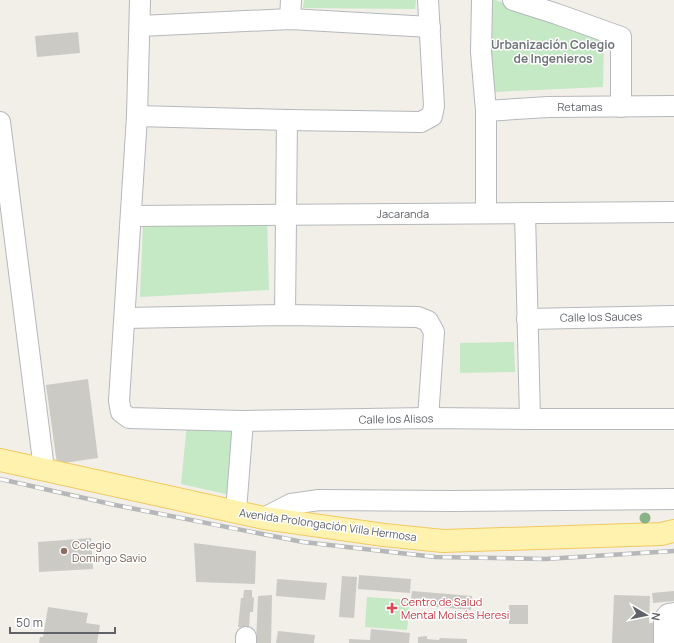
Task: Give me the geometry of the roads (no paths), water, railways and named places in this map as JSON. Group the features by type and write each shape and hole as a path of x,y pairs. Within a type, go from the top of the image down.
{"main road":[{"name":"Avenida Prolongación Villa Hermosa","path":"0,460 264,518 384,535 443,541 670,534"}],"street":[{"path":"140,0 137,116 125,318 285,315 418,317 428,321 434,332 428,418"},
{"path":"137,116 421,122 432,116 434,106 428,0"},
{"path":"482,0 481,52 486,111 486,213"},
{"path":"513,0 621,37 621,107"},
{"path":"140,26 290,9 430,27"},
{"name":"Retamas","path":"486,111 548,108 674,106"},
{"path":"285,315 287,120"},
{"path":"0,122 44,469"},
{"name":"Jacaranda","path":"132,216 674,212"},
{"path":"525,213 530,419"},
{"name":"Calle los Sauces","path":"527,318 674,316"},
{"name":"Calle los Alisos","path":"125,318 119,401 121,412 129,418 243,421 428,418 674,419"},
{"path":"236,512 243,421"},
{"path":"264,518 291,504 319,500 453,501 674,499"},
{"path":"664,643 664,619 668,614 674,612"}],"railway":[{"path":"0,479 115,505 303,542 435,557 545,559 674,551"}],"place":[{"name":"Colegio Domingo Savio","path":"64,551"},
{"name":"Centro de Salud Mental Moisés Heresi","path":"392,608"}],"district":[{"name":"Urbanización Colegio de Ingenieros","path":"553,52"}]}
